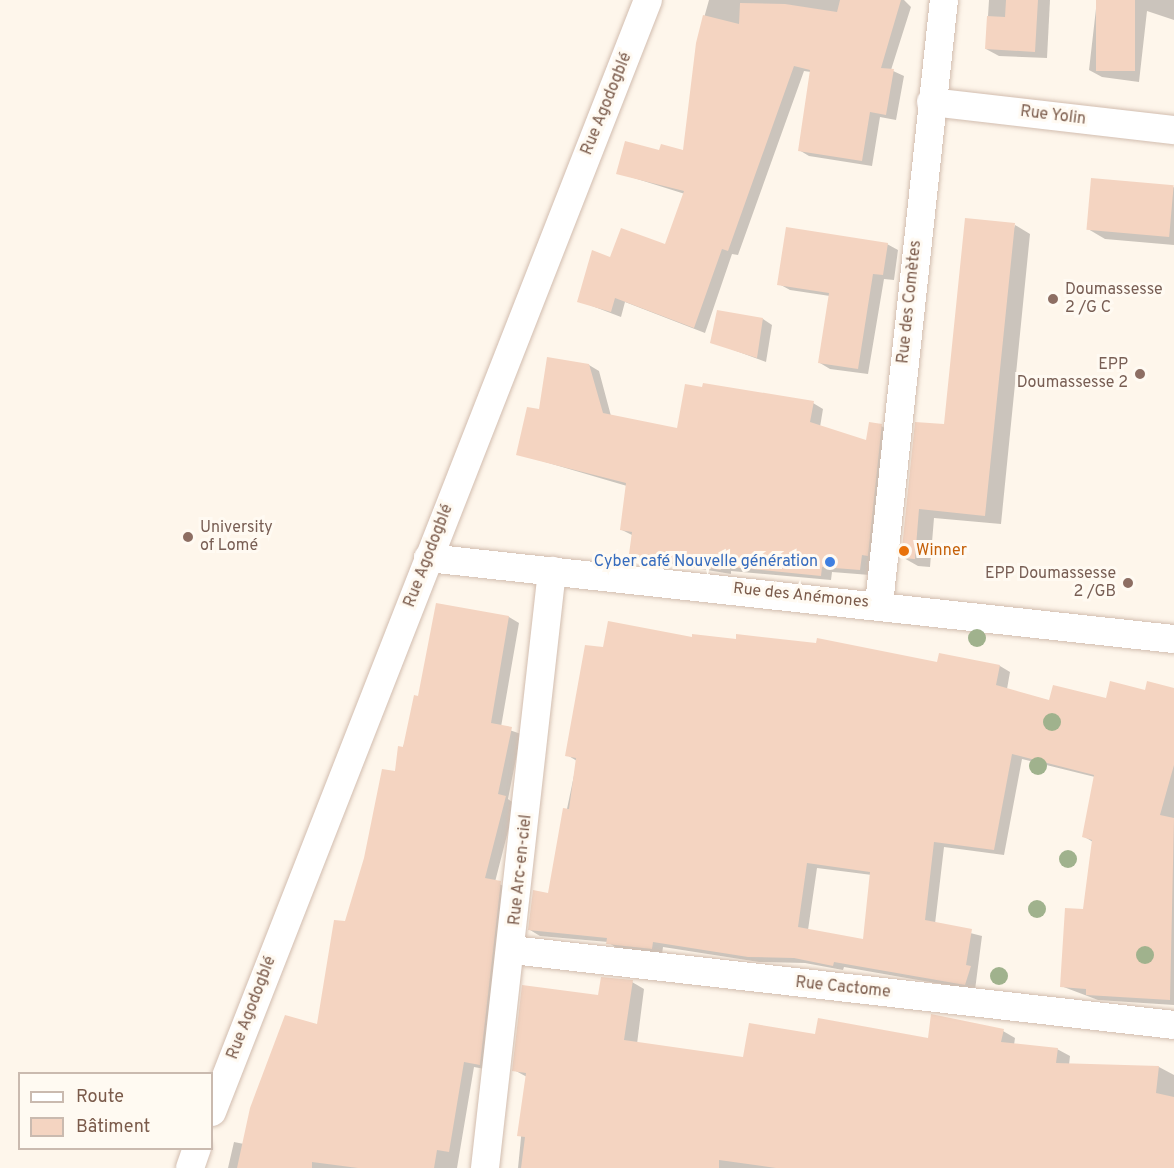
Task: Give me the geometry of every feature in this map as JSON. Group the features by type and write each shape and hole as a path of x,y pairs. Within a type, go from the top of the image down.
{"street":[{"name":"Rue Agodogblé","path":"213,1109 648,0"},
{"name":"Rue des Comètes","path":"879,604 931,102 944,0"},
{"name":"Rue Yolin","path":"931,102 1174,130"},
{"name":"Rue des Anémones","path":"428,558 879,604 1174,639"},
{"name":"Rue Arc-en-ciel","path":"485,1168 512,950 552,571"},
{"name":"Rue Cactome","path":"512,950 1174,1025"},
{"path":"190,1168 197,1150"}],"building":[{"path":"840,0 901,0 881,68 894,69 886,115 870,112 862,161 798,151 810,70 794,66 728,251 722,249 694,328 615,298 611,312 577,302 592,250 610,257 621,228 665,244 684,191 616,174 625,141 659,150 661,144 683,150 696,43 703,15 739,24 740,3 785,4 837,12"},
{"path":"1006,0 1038,0 1035,52 985,49 987,16 1005,17"},
{"path":"1096,0 1135,0 1135,71 1096,71"},
{"path":"1091,178 1174,185 1169,237 1086,230"},
{"path":"965,218 1015,223 985,516 919,509 915,559 901,558 915,422 944,424"},
{"path":"786,227 888,243 883,275 873,274 858,369 818,363 829,293 777,285"},
{"path":"717,310 763,318 757,358 710,343"},
{"path":"547,357 589,364 603,413 677,428 685,384 702,387 703,383 814,401 810,422 866,440 869,422 882,424 868,556 862,555 860,570 822,567 821,576 721,566 721,570 629,554 632,532 620,530 626,483 516,455 527,407 539,409"},
{"path":"436,603 509,616 491,723 512,727 498,794 506,796 485,878 501,881 480,1065 464,1062 449,1152 437,1150 434,1168 358,1168 312,1162 312,1168 237,1168 250,1108 285,1015 317,1024 334,920 345,921 364,858 382,769 395,771 398,746 403,747 414,695 418,696"},
{"path":"608,621 692,637 692,634 736,639 736,634 816,643 817,638 937,662 939,653 1000,665 996,685 1049,700 1053,685 1106,698 1110,681 1145,690 1147,681 1174,688 1174,765 1160,815 1174,818 1170,1000 1086,995 1086,989 1060,987 1065,908 1083,909 1092,840 1082,837 1094,775 1012,754 994,850 934,842 925,920 972,929 966,965 971,966 965,985 834,962 833,966 794,958 748,957 653,942 652,949 606,944 607,938 528,930 533,890 548,893 563,808 569,809 576,758 565,756 585,645 603,647","holes":["807,863 870,872 863,939 798,927"]},
{"path":"601,977 633,980 624,1040 743,1057 749,1023 815,1034 818,1018 928,1038 931,1014 1004,1029 1001,1042 1058,1048 1056,1063 1159,1066 1156,1093 1174,1097 1174,1168 776,1168 719,1160 719,1168 521,1168 525,1137 517,1136 526,1073 512,1071 522,985 598,995"}],"place":[{"name":"Doumassesse 2 /G C","path":"1053,299"},
{"name":"EPP Doumassesse 2","path":"1140,374"},
{"name":"University of Lomé","path":"188,537"},
{"name":"Winner","path":"904,551"},
{"name":"Cyber café Nouvelle génération","path":"830,562"},
{"name":"EPP Doumassesse 2 /GB","path":"1128,583"}]}
